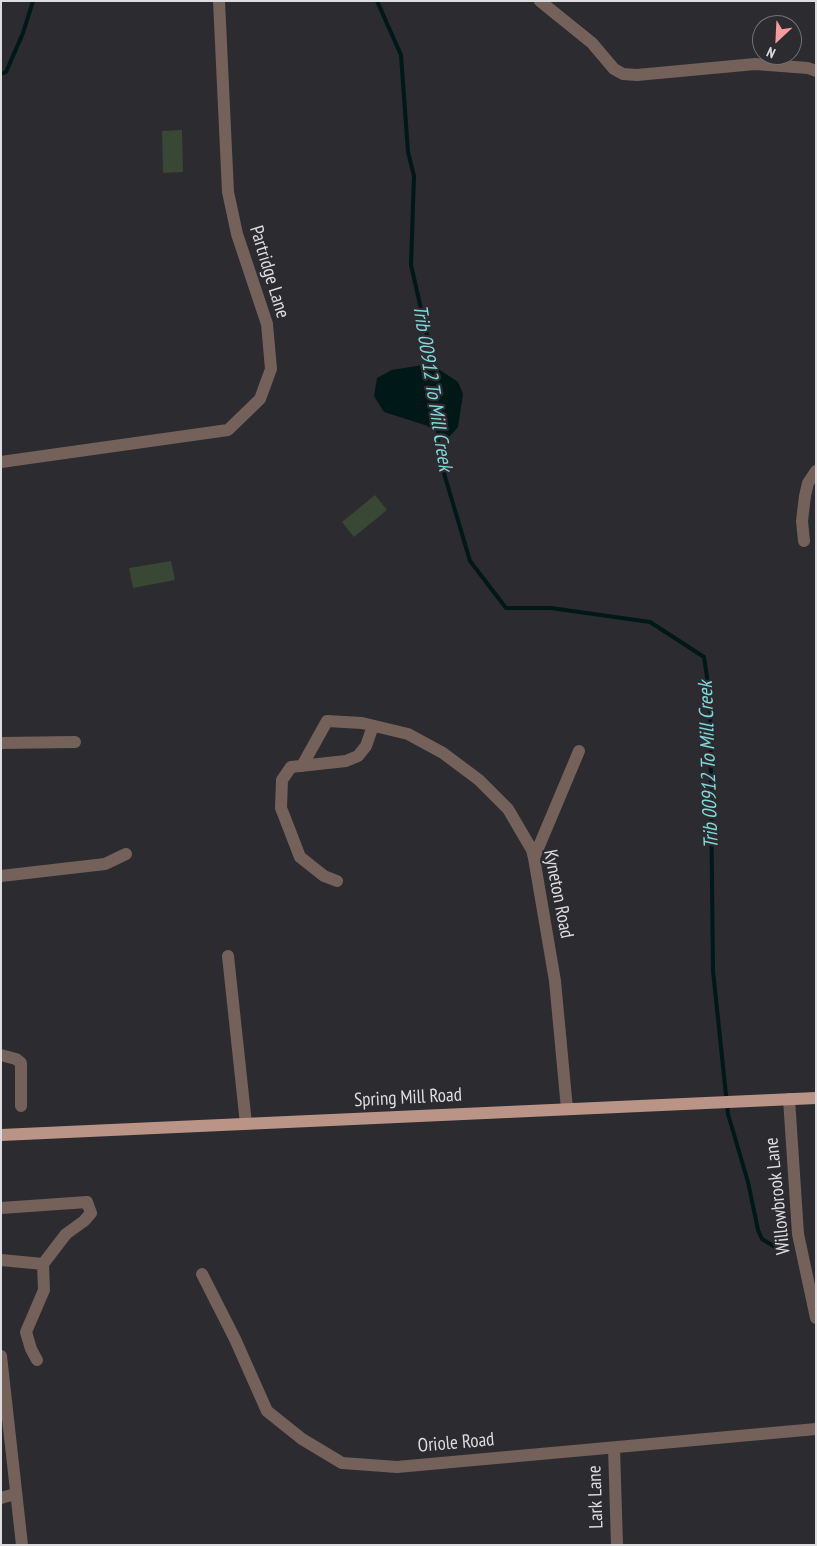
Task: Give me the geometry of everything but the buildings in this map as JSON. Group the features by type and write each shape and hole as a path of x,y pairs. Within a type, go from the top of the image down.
{"main road":[{"name":"Spring Mill Road","path":"1,1135 566,1109 741,1103 816,1098"}],"street":[{"name":"Partridge Lane","path":"1,462 228,430 260,399 271,369 267,324 237,234 228,192 219,1"},
{"path":"540,1 592,43 614,70 623,74 637,75 755,64 808,68 816,71"},
{"path":"804,541 802,521 805,496 808,483 816,471"},
{"name":"Kyneton Road","path":"302,766 327,721 373,726 408,734 443,754 478,780 508,810 532,850 534,858 555,981 566,1109"},
{"path":"336,881 324,876 300,857 281,808 282,780 291,767 346,762 358,756 366,746 373,726"},
{"path":"1,743 75,742"},
{"path":"534,858 579,751"},
{"path":"1,876 104,864 126,854"},
{"path":"228,956 246,1124"},
{"path":"1,1055 16,1059 20,1063 22,1106"},
{"name":"Willowbrook Lane","path":"788,1099 798,1234 816,1318"},
{"path":"1,1208 87,1202 92,1213 66,1234 43,1264 44,1290 26,1332 30,1349 37,1360"},
{"path":"1,1260 43,1264"},
{"name":"Oriole Road","path":"202,1274 235,1339 266,1411 302,1439 342,1463 397,1467 816,1428"},
{"path":"1,1356 22,1545"},
{"name":"Lark Lane","path":"614,1448 617,1545"},
{"path":"1,1498 15,1494"}],"green space":[{"path":"182,130 183,172 163,173 162,131"},
{"path":"375,495 387,510 354,537 342,522"},
{"path":"171,561 175,580 133,588 129,568"}],"water":[{"path":"435,363 440,370 458,382 463,394 458,427 449,437 425,425 384,412 374,396 377,378 392,370"}],"waterway":[{"path":"1,74 6,72 23,33 33,1"},
{"name":"Trib 00912 To Mill Creek","path":"377,1 401,55 408,152 414,176 411,265 427,335 431,368"},
{"name":"Trib 00912 To Mill Creek","path":"438,428 438,453 470,561 506,608 551,608 650,622 704,657 710,697 713,971 728,1114 748,1182 758,1230 762,1239 780,1250"}]}
